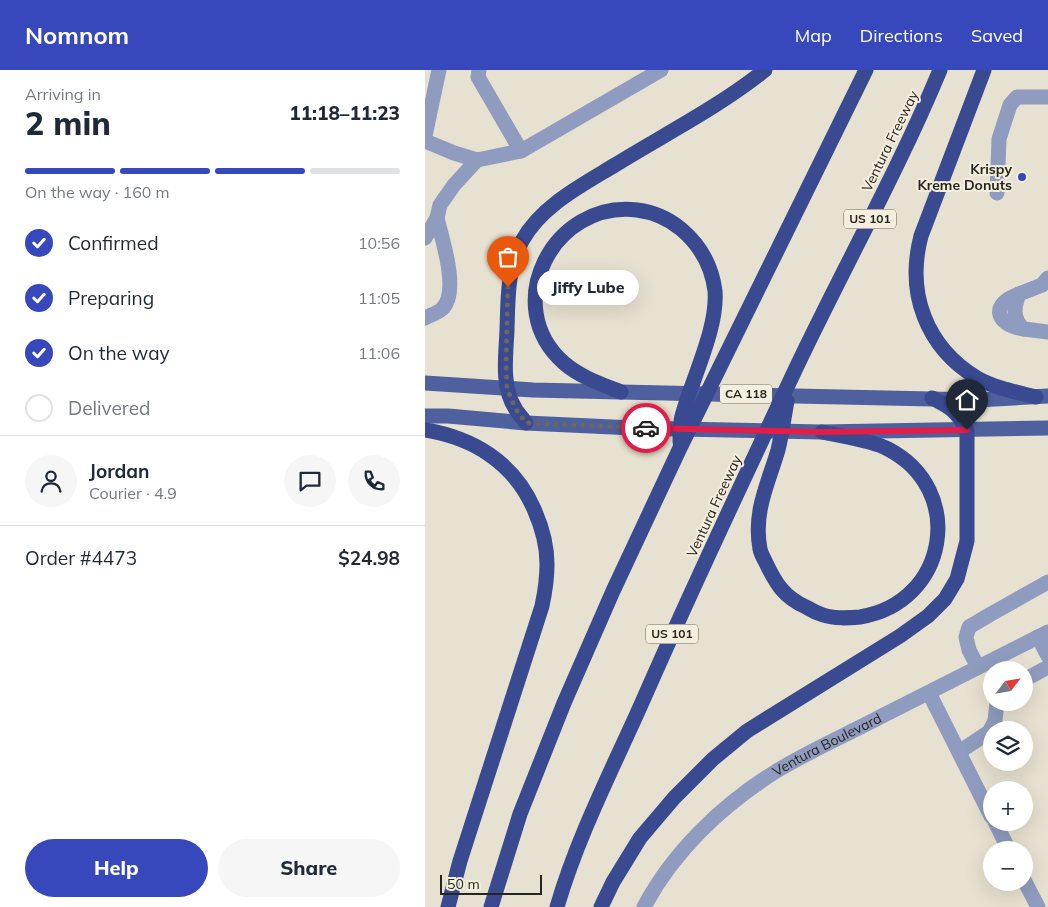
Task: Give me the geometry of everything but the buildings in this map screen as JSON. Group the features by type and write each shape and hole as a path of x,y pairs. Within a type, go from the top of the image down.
{"highway":[{"path":"526,423 515,408 507,388 508,287 517,251 533,224 547,210 574,190 728,98 765,70"},
{"path":"491,907 520,814 613,591 679,450 866,70"},
{"name":"Ventura Freeway","path":"557,907 564,882 597,802 667,646 790,382 921,116 940,70"},
{"path":"984,70 921,236 915,271 916,290 930,331 958,365 979,379 1008,390 1042,397"},
{"path":"621,392 579,374 556,355 547,343 537,320 535,299 538,279 545,260 556,242 564,234 580,222 599,213 631,210 651,213 680,228 701,251 713,280 715,302 712,322 681,418 679,450"},
{"path":"790,382 778,449 765,487 758,518 760,551 776,584 797,603 824,615 847,619 872,615 894,606 910,593 925,576 938,533 937,508 928,486 912,465 887,448 822,432"},
{"path":"601,907 613,882 640,838 674,798 713,759 747,731 928,616 945,599 957,579 967,541 967,430 952,408 932,398"},
{"path":"425,430 469,443 495,457 515,476 524,488 540,523 545,541 547,562 547,581 542,606 460,861 448,907"}],"main road":[{"path":"425,383 621,392"},
{"name":"CA 118","path":"621,392 977,400 1042,397"},
{"path":"425,416 635,428 822,432 1048,428"}],"street":[{"path":"425,136 439,70"},
{"path":"479,70 479,77 521,151"},
{"path":"425,141 477,160 521,151 661,70"},
{"path":"997,193 999,140 1011,105 1017,97 1048,97"},
{"path":"425,238 437,218 440,205 454,185 477,160"},
{"path":"425,318 442,309 449,298 450,283 437,218"},
{"path":"1048,278 1042,286 1019,294 1015,304 1015,317 1020,326 1024,329 1048,332"},
{"path":"979,667 969,650 966,637 969,627 1048,582"},
{"path":"1043,634 1048,656"},
{"name":"Ventura Boulevard","path":"643,907 668,870 694,838 722,811 753,786 796,760 1043,634"},
{"path":"1033,675 1048,667"},
{"path":"929,693 983,800"},
{"path":"959,752 989,732 995,721 996,711"},
{"path":"1030,891 1038,907"}],"way so far":[{"path":"508,287 507,388 515,408 526,423 646,428"}],"place":[{"name":"Krispy Kreme Donuts","path":"1022,177"},
{"name":"Jiffy Lube","path":"508,287"}],"route":[{"path":"646,428 822,432 967,430"}]}
